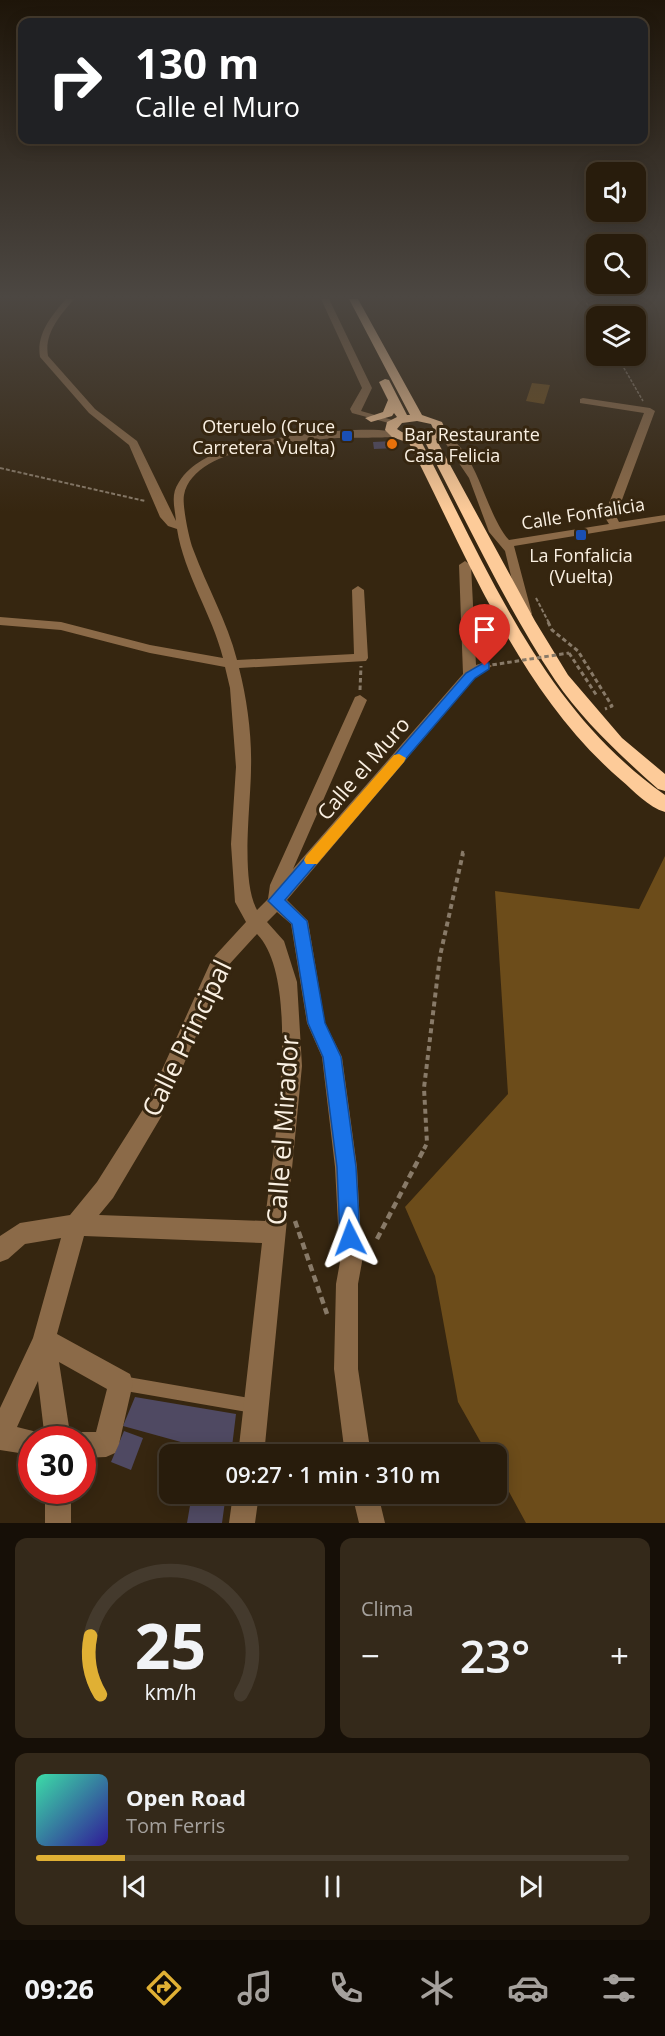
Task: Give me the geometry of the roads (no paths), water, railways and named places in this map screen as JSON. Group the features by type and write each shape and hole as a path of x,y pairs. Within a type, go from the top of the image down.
{"highway":[{"path":"378,370 394,400 396,425"},
{"path":"392,370 417,417"},
{"path":"371,418 388,414 394,400"},
{"path":"396,425 417,417 438,424 441,430 427,438"},
{"path":"396,425 427,438 527,621 562,678 616,742 665,784"},
{"path":"427,438 513,629 560,706 605,754 665,805"}],"street":[{"path":"56,370 92,411 133,442 159,504 172,524 181,526"},
{"path":"333,435 350,424 357,413 356,405 367,388 359,370"},
{"path":"583,401 650,411 610,516 615,525"},
{"path":"357,413 396,425"},
{"path":"360,700 278,885 276,901 255,921 244,902 241,881 239,844 244,767 232,664 224,636 194,569 181,526 178,506 180,489 194,471 211,459 235,449 265,441 365,433 396,425"},
{"path":"427,438 448,439 474,478 495,532 511,550 527,621"},
{"name":"Calle Fonfalicia","path":"507,543 665,518"},
{"path":"465,565 470,675"},
{"path":"0,621 62,626 150,649 232,664 361,658 358,590"},
{"name":"Calle el Muro","path":"276,901 470,675 485,666"},
{"path":"276,901 299,921 316,1023 332,1057 346,1167 351,1262 347,1284 346,1370 356,1444"},
{"name":"Calle Principal","path":"56,1426 44,1340 76,1225 105,1190 154,1110 218,964 255,921"},
{"name":"Calle el Mirador","path":"252,1444 292,1066 288,982 275,941 255,921"},
{"path":"0,1251 20,1234 76,1225 275,1232"},
{"path":"18,1439 0,1436 44,1340 121,1383 106,1444 96,1444"},
{"path":"58,1504 58,1523"},
{"path":"242,1523 245,1504"},
{"path":"368,1504 372,1523"}],"lane":[{"path":"121,1383 257,1406"}],"place":[{"name":"Oteruelo (Cruce Carretera Vuelta)","path":"347,436"},
{"name":"Bar Restaurante Casa Felicia","path":"392,444"},
{"name":"La Fonfalicia (Vuelta)","path":"581,535"}]}
